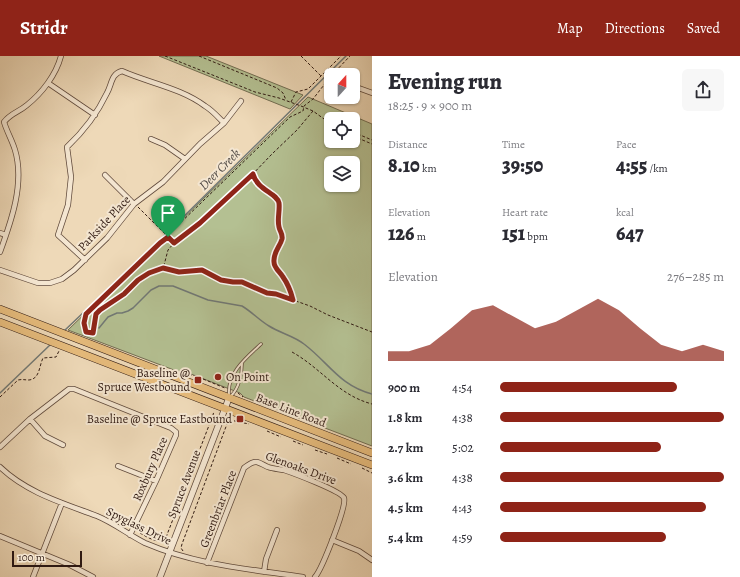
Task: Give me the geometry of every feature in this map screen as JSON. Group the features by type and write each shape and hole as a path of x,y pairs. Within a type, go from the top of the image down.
{"main road":[{"name":"Base Line Road","path":"0,309 372,453"},
{"name":"Base Line Road","path":"0,322 372,465"}],"street":[{"path":"0,252 17,193 19,174 15,150 4,122 10,115 26,106 38,96 48,83 59,62 60,56"},
{"path":"84,260 58,235 69,198 71,177 67,146 86,127 95,115 108,92 113,76 122,71 186,95 205,105 224,122"},
{"path":"48,83 95,115"},
{"path":"360,89 372,93"},
{"name":"Parkside Place","path":"0,270 38,283 50,283 62,279 74,270 107,238 134,204 163,182 224,122 241,101"},
{"path":"151,139 166,145 185,159"},
{"path":"105,175 134,204"},
{"path":"0,233 6,235"},
{"name":"Roxbury Place","path":"30,419 69,389 74,389 171,428 176,432 156,481 130,535"},
{"name":"Spruce Avenue","path":"160,577 229,398"},
{"path":"0,447 30,419 45,436 63,445"},
{"name":"Glenoaks Drive","path":"249,464 257,462 267,467 282,470 340,493 344,498 344,505 332,540"},
{"name":"Greenbriar Place","path":"207,563 244,468 249,464"},
{"path":"118,466 156,481"},
{"name":"Spyglass Drive","path":"0,467 21,483 41,494 99,517 145,543 207,563 303,577"},
{"path":"34,577 62,503"},
{"path":"264,572 266,558 278,530"},
{"path":"0,536 70,565 93,577"},
{"path":"315,577 320,571 332,540 359,551 372,560"}],"lane":[{"path":"229,398 228,389 235,369 261,344"},
{"path":"229,398 235,392 242,372 242,363"}],"path":[{"path":"165,56 255,92 294,103 313,111 324,118"},
{"path":"199,56 277,88 283,93 286,100"},
{"path":"301,56 322,76"},
{"path":"291,102 296,92 308,89 341,56"},
{"path":"339,68 350,56"},
{"path":"83,336 86,332 84,323 86,314 168,237 174,229 290,117 301,112 324,85"},
{"path":"163,268 168,250 174,243 200,223 253,174 297,130 313,111"},
{"path":"360,135 372,140"},
{"path":"360,139 372,144"},
{"path":"253,174 254,181 266,192 276,197 279,202 279,228 282,233 282,238 274,254 274,261 275,267 287,284 293,300"},
{"path":"134,204 174,243"},
{"path":"86,332 93,333 96,314 100,310 124,294 138,280 149,273 163,268 179,272 202,270 221,280 242,282 267,293 276,294 293,300 372,332"},
{"path":"0,397 18,380 29,380 35,377 38,373 42,360 45,358 56,357 59,351"},
{"path":"292,352 310,364 345,393 354,398 372,404"},
{"path":"240,394 244,398"},
{"path":"140,533 158,541 162,542 165,540 214,411"},
{"path":"184,552 181,548 182,544 227,424 230,420 249,424"},
{"path":"265,430 284,437"},
{"path":"290,440 307,446"},
{"path":"312,448 330,455"},
{"path":"334,457 354,464"},
{"path":"360,467 372,473"}],"green space":[{"path":"159,56 206,56 303,95 290,109"},
{"path":"308,97 344,112 324,112 324,148 360,148 360,119 372,124 372,446 244,397 240,393 191,374 174,370 68,330"}],"waterway":[{"name":"Deer Creek","path":"64,331 166,234 346,56"},
{"path":"99,328 108,317 133,308 151,290 159,286 173,286 208,300 242,306 269,326 304,344 343,380 372,394"},
{"name":"Deer Creek","path":"0,393 51,344"}],"place":[{"name":"On Point","path":"218,377"},
{"name":"Baseline @ Spruce Westbound","path":"198,380"},
{"name":"Baseline @ Spruce Eastbound","path":"240,419"}],"route":[{"path":"253,174 254,181 266,192 276,197 279,202 279,228 282,233 282,238 274,254 274,261 275,267 287,284 293,300 276,294 267,293 242,282 221,280 202,270 179,272 163,268 155,270 138,280 124,294 100,310 94,319 93,333 86,332 84,323 86,314 168,237 174,243 200,223 253,174"}]}
